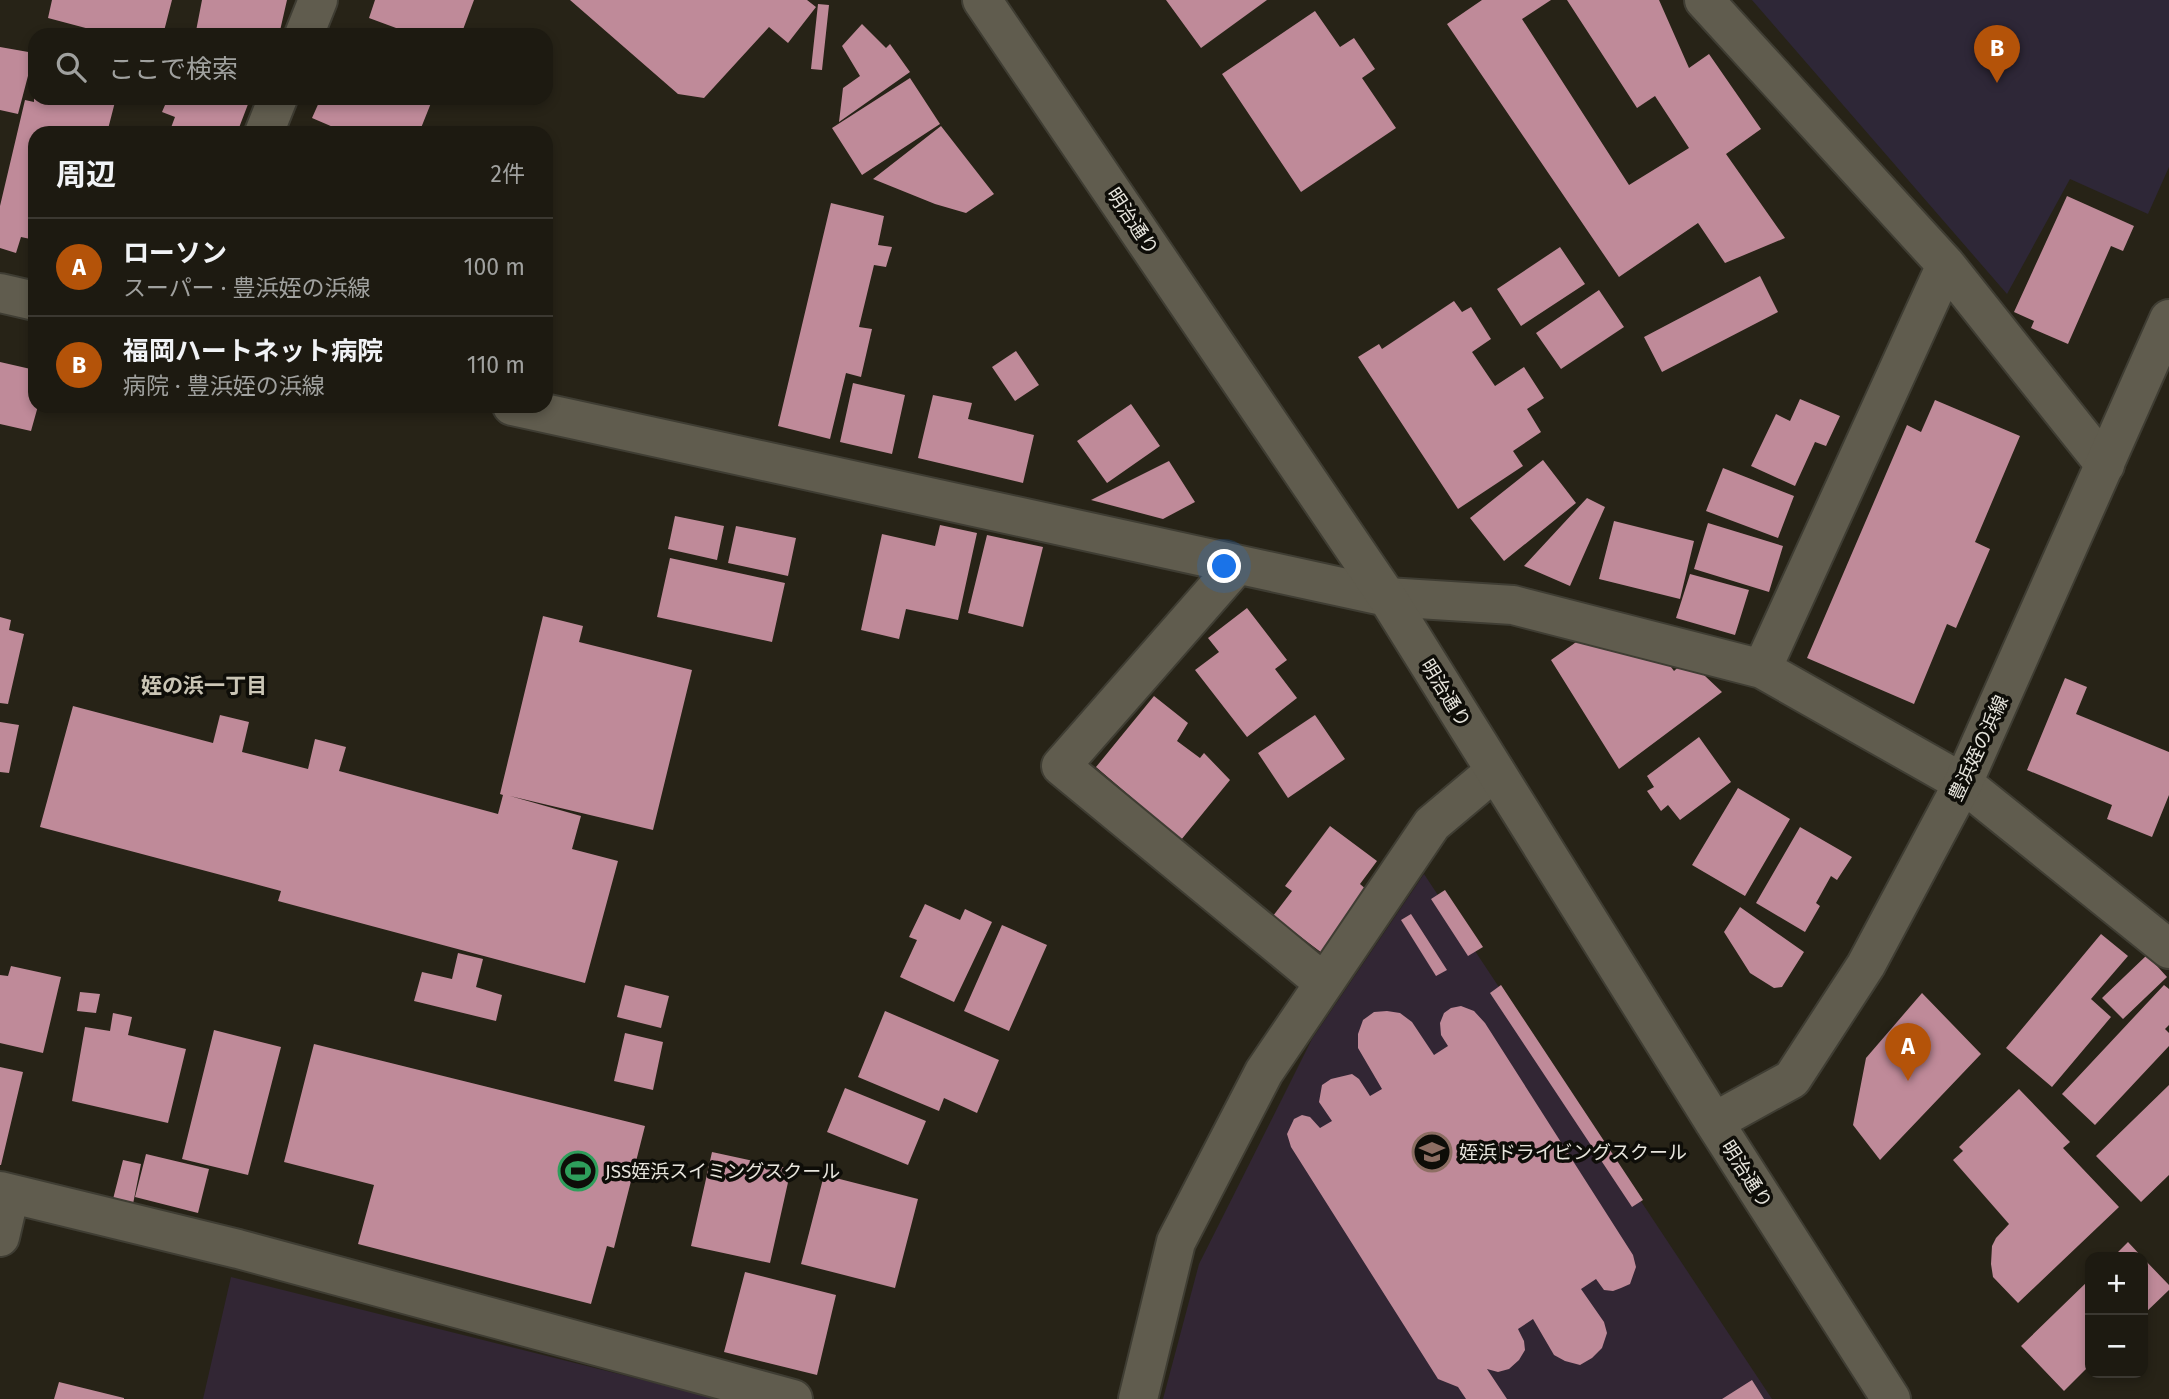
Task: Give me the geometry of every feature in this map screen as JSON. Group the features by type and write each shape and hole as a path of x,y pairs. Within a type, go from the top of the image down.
{"street":[{"path":"306,28 318,0"},
{"name":"明治通り","path":"982,0 1387,597 1714,1122 1891,1399"},
{"path":"1704,0 1946,265 2105,465"},
{"path":"267,126 275,105"},
{"path":"1762,669 1946,265"},
{"path":"0,293 28,299"},
{"name":"豊浜姪の浜線","path":"1714,1122 1792,1079 1866,965 1963,783 2169,319"},
{"path":"544,413 1387,597 1513,605 1762,669 1963,783 2169,949"},
{"path":"1237,565 1060,766 1324,983"},
{"path":"1138,1399 1176,1242 1264,1072 1432,824 1495,771"},
{"path":"0,1237 5,1192 238,1250 793,1399"}],"shaded area":[{"path":"1752,0 2169,0 2169,167 2148,214 2070,179 2007,294"},
{"name":"姪浜ドライビングスクール","path":"1424,874 1772,1399 1163,1399 1199,1264 1312,1039"},
{"path":"231,1277 719,1399 203,1399"}],"building":[{"path":"52,0 172,0 165,28 86,28 48,18"},
{"path":"202,0 287,0 281,28 197,28"},
{"path":"375,0 474,0 464,28 396,28 369,18"},
{"path":"570,0 807,0 816,7 788,43 769,27 704,98 678,94"},
{"path":"1166,0 1267,0 1201,48"},
{"path":"1482,0 1551,0 1522,19 1629,185 1689,148 1655,96 1637,108 1567,0 1659,0 1689,68 1709,54 1761,129 1726,154 1785,238 1725,263 1698,223 1619,277 1447,24"},
{"path":"818,4 829,5 822,70 811,69"},
{"path":"1315,11 1340,47 1354,38 1375,69 1362,78 1396,128 1301,192 1222,74"},
{"path":"862,24 886,48 890,44 910,72 839,122 843,88 860,76 842,46"},
{"path":"0,47 28,52 28,76 18,114 0,110"},
{"path":"910,78 940,124 862,175 832,128"},
{"path":"25,100 28,101 28,105 114,105 109,126 28,126 28,238 21,237 16,253 0,248 0,206"},
{"path":"165,105 248,105 240,126 172,126 175,117 162,112"},
{"path":"318,105 430,105 422,126 331,126 312,118"},
{"path":"941,126 994,194 966,213 935,204 873,179"},
{"path":"2067,196 2134,226 2123,251 2111,246 2068,344 2031,328 2034,321 2014,312"},
{"path":"831,203 884,216 878,245 892,247 886,267 874,265 859,327 872,329 861,377 846,373 830,439 778,426"},
{"path":"1560,247 1585,284 1521,326 1497,289"},
{"path":"1760,276 1778,312 1662,372 1644,337"},
{"path":"1599,290 1624,327 1561,369 1536,333"},
{"path":"1454,301 1462,312 1471,307 1491,339 1472,352 1495,386 1524,367 1544,398 1527,409 1541,432 1513,451 1523,466 1458,509 1358,357 1379,344 1382,349"},
{"path":"1016,351 1039,385 1015,401 992,367"},
{"path":"0,362 28,368 28,413 36,413 31,431 0,424"},
{"path":"853,383 905,395 892,454 840,442"},
{"path":"933,395 972,403 968,419 1034,435 1023,483 918,458"},
{"path":"1800,399 1840,416 1826,446 1815,442 1795,486 1751,466 1776,414 1790,421"},
{"path":"1935,400 2020,436 1975,542 1990,549 1956,628 1947,624 1914,704 1807,658 1907,425 1921,432"},
{"path":"1131,404 1160,446 1107,483 1077,441"},
{"path":"1543,460 1576,503 1504,561 1470,518"},
{"path":"1169,461 1195,502 1163,519 1091,500"},
{"path":"1723,468 1794,496 1778,538 1706,511"},
{"path":"1587,498 1605,507 1570,586 1524,566"},
{"path":"675,516 724,526 717,560 668,549"},
{"path":"1614,521 1694,541 1680,599 1599,579"},
{"path":"1708,523 1783,546 1769,592 1694,569"},
{"path":"940,525 977,533 958,620 906,609 899,639 861,630 882,534 935,546"},
{"path":"736,526 796,538 788,576 728,563"},
{"path":"987,535 1043,547 1023,627 968,613"},
{"path":"670,558 785,583 772,642 657,617"},
{"path":"1690,574 1749,590 1735,635 1676,618"},
{"path":"1247,608 1287,660 1275,669 1297,698 1247,737 1195,670 1219,652 1208,638"},
{"path":"543,616 583,626 579,642 692,670 653,830 510,796 581,816 572,849 618,861 585,983 278,901 281,891 40,827 73,706 213,743 220,715 249,722 242,752 308,769 315,739 346,747 339,771 498,814 503,795 500,794"},
{"path":"0,617 11,620 9,630 24,634 8,704 0,703"},
{"path":"1586,635 1660,652 1674,671 1687,659 1722,692 1619,769 1551,660"},
{"path":"2065,678 2087,687 2076,714 2169,752 2169,795 2152,837 2107,819 2112,805 2027,770"},
{"path":"1154,696 1188,723 1177,741 1200,758 1204,753 1230,780 1181,840 1096,767"},
{"path":"1315,715 1345,759 1288,798 1258,753"},
{"path":"0,722 19,725 9,773 0,772"},
{"path":"1699,737 1731,782 1680,820 1668,805 1661,811 1647,791 1654,787 1647,776"},
{"path":"1738,788 1790,819 1745,896 1692,865"},
{"path":"1330,826 1377,861 1360,884 1368,891 1322,953 1273,916 1292,891 1285,886"},
{"path":"1800,827 1852,857 1837,880 1831,876 1816,903 1820,906 1805,932 1756,903"},
{"path":"1445,890 1483,947 1468,956 1431,899"},
{"path":"925,904 960,920 965,909 992,922 954,1002 900,977 917,940 909,937"},
{"path":"1740,907 1804,952 1782,987 1774,988 1750,973 1724,932"},
{"path":"1411,914 1447,970 1436,976 1401,920"},
{"path":"1002,925 1047,945 1009,1031 964,1011"},
{"path":"2101,934 2128,956 2091,999 2111,1017 2052,1087 2006,1048"},
{"path":"458,953 483,959 476,987 502,995 496,1021 414,1001 422,972 452,979"},
{"path":"2147,955 2167,977 2123,1019 2102,998"},
{"path":"11,966 61,977 43,1053 0,1043 0,975 8,976"},
{"path":"625,985 669,996 661,1028 617,1017"},
{"path":"1501,985 1643,1200 1632,1207 1490,993"},
{"path":"2164,985 2169,989 2169,1025 2165,1029 2169,1033 2169,1046 2095,1125 2062,1094"},
{"path":"80,992 100,994 96,1013 77,1011"},
{"path":"1922,993 1981,1054 1880,1160 1853,1125 1866,1058"},
{"path":"1461,1006 1474,1011 1485,1023 1633,1255 1636,1267 1630,1284 1621,1288 1604,1290 1596,1279 1581,1289 1604,1322 1607,1333 1602,1348 1580,1365 1554,1355 1533,1319 1518,1329 1525,1350 1519,1360 1509,1369 1498,1372 1487,1369 1507,1399 1466,1399 1458,1387 1438,1379 1291,1147 1287,1134 1294,1119 1302,1115 1310,1117 1320,1128 1332,1121 1319,1102 1322,1085 1331,1079 1352,1074 1359,1079 1370,1096 1382,1089 1358,1048 1358,1034 1363,1020 1374,1012 1400,1013 1412,1022 1434,1055 1448,1046 1441,1035 1440,1023 1444,1013"},
{"path":"885,1011 999,1060 977,1113 944,1098 939,1111 858,1077"},
{"path":"113,1013 132,1017 128,1035 186,1049 168,1123 72,1101 85,1027 110,1031"},
{"path":"214,1030 281,1047 248,1175 182,1159"},
{"path":"625,1033 663,1042 653,1090 614,1081"},
{"path":"314,1044 645,1126 614,1248 607,1246 591,1304 358,1244 374,1185 284,1162"},
{"path":"0,1067 23,1072 1,1165 0,1165"},
{"path":"2169,1085 2169,1175 2141,1202 2096,1156"},
{"path":"845,1088 926,1121 908,1165 827,1132"},
{"path":"2019,1089 2070,1142 2063,1148 2119,1207 2018,1303 1993,1277 1991,1264 1992,1246 2009,1224 1953,1160 1963,1151 1959,1147"},
{"path":"712,1152 791,1169 770,1263 691,1246"},
{"path":"146,1154 209,1169 198,1213 135,1197"},
{"path":"123,1160 141,1164 133,1204 113,1199"},
{"path":"824,1175 918,1199 895,1288 801,1264"},
{"path":"2128,1242 2137,1252 2118,1252"},
{"path":"2148,1263 2169,1285 2169,1290 2148,1310"},
{"path":"745,1272 836,1295 817,1375 724,1352"},
{"path":"2085,1284 2085,1370 2064,1391 2021,1346"},
{"path":"1752,1380 1764,1399 1722,1399"},
{"path":"59,1382 124,1398 124,1399 54,1399"}],"place":[{"name":"福岡ハートネット病院","path":"1997,83"},
{"name":"ローソン","path":"1908,1081"},
{"name":"姪浜ドライビングスクール","path":"1432,1152"},
{"name":"JSS姪浜スイミングスクール","path":"578,1171"}],"district":[{"name":"姪の浜一丁目","path":"204,686"}]}
